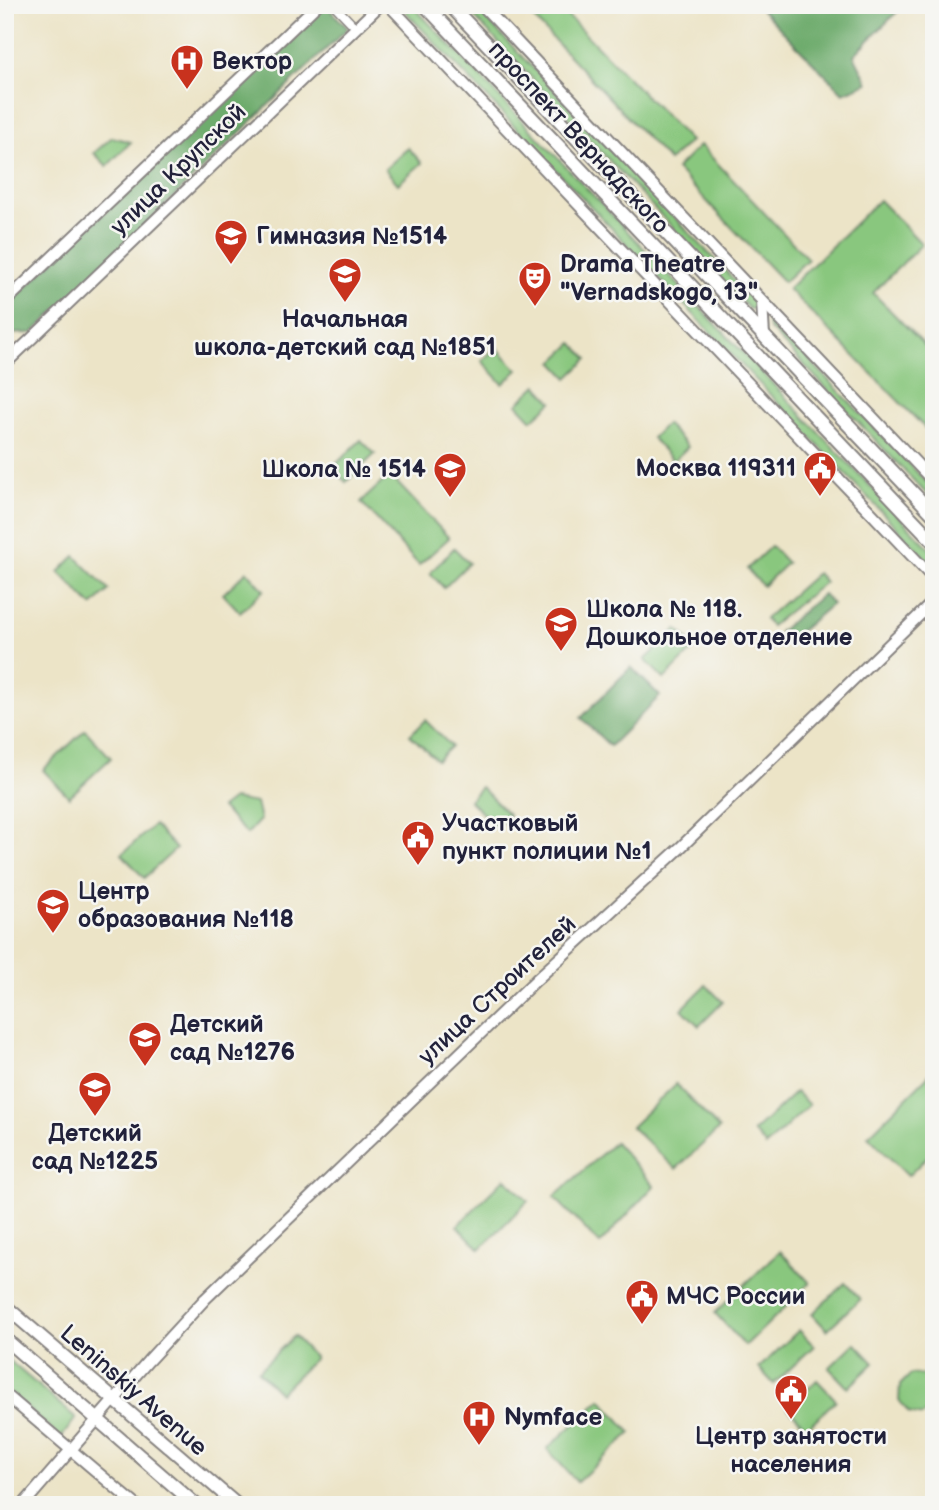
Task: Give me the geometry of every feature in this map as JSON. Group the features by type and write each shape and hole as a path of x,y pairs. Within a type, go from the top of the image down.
{"main road":[{"name":"проспект Вернадского","path":"425,5 934,542"},
{"name":"проспект Вернадского","path":"450,5 934,515"},
{"name":"Leninskiy Avenue","path":"5,1306 237,1505"},
{"name":"Leninskiy Avenue","path":"5,1339 197,1505"}],"street":[{"name":"улица Крупской","path":"5,302 317,5"},
{"path":"334,5 356,28"},
{"name":"улица Крупской","path":"5,365 380,5"},
{"path":"389,5 934,579"},
{"path":"482,5 934,482"},
{"path":"762,300 764,336"},
{"name":"улица Строителей","path":"23,1505 97,1418 205,1299 536,980 680,848 934,601"},
{"path":"5,1394 136,1505"}],"green space":[{"path":"325,5 348,28 33,333 5,334 5,307"},
{"path":"399,5 412,5 934,553 934,567"},
{"path":"463,5 473,5 756,303 756,309 749,309"},
{"path":"521,5 557,5 690,141 669,161"},
{"path":"757,5 902,7 854,55 868,83 843,93"},
{"path":"112,137 131,142 107,166 94,153"},
{"path":"700,145 808,259 784,282 676,169"},
{"path":"408,148 422,163 398,184 385,169"},
{"path":"879,200 922,244 873,293 934,355 934,437 788,289"},
{"path":"771,320 934,490 934,502 769,328 768,321"},
{"path":"573,343 588,359 568,378 553,362"},
{"path":"496,347 518,370 503,384 482,361"},
{"path":"537,385 552,402 532,420 517,404"},
{"path":"666,424 688,447 673,461 652,438"},
{"path":"361,440 375,454 346,482 332,468"},
{"path":"390,475 449,538 419,565 361,502"},
{"path":"771,546 787,563 763,586 747,569"},
{"path":"454,548 469,563 444,588 430,573"},
{"path":"75,556 109,590 92,606 59,572"},
{"path":"247,571 264,590 240,612 223,594"},
{"path":"817,573 825,582 771,626 765,619"},
{"path":"823,594 832,604 787,642 779,632"},
{"path":"677,629 696,647 664,679 645,660"},
{"path":"631,667 660,696 610,746 581,718"},
{"path":"425,720 451,746 437,760 410,735"},
{"path":"85,730 111,758 69,797 43,770"},
{"path":"481,787 509,815 497,828 469,800"},
{"path":"233,799 256,803 260,820 247,834 221,808"},
{"path":"154,825 176,849 144,878 122,854"},
{"path":"706,985 723,1002 699,1026 682,1009"},
{"path":"934,1070 934,1150 908,1176 868,1136"},
{"path":"676,1084 719,1129 676,1169 631,1127"},
{"path":"796,1092 809,1105 766,1146 753,1132"},
{"path":"615,1142 654,1186 600,1244 554,1197"},
{"path":"505,1178 528,1201 480,1249 457,1226"},
{"path":"780,1251 810,1283 745,1346 715,1313"},
{"path":"845,1283 860,1299 827,1330 812,1314"},
{"path":"799,1330 814,1346 774,1384 759,1368"},
{"path":"294,1336 315,1358 280,1393 258,1371"},
{"path":"855,1343 874,1363 848,1388 829,1368"},
{"path":"5,1357 76,1418 61,1438 5,1389"},
{"path":"911,1374 925,1375 934,1386 932,1406 922,1416 909,1413 899,1400 900,1385"},
{"path":"817,1380 836,1400 807,1428 788,1408"},
{"path":"601,1399 631,1433 577,1482 547,1449"}],"place":[{"name":"Вектор","path":"187,91"},
{"name":"Гимназия №1514","path":"231,266"},
{"name":"Начальная школа-детский сад №1851","path":"345,304"},
{"name":"Drama Theatre \"Vernadskogo, 13\"","path":"535,308"},
{"name":"Москва 119311","path":"820,498"},
{"name":"Школа № 1514","path":"450,499"},
{"name":"Школа № 118. Дошкольное отделение","path":"561,653"},
{"name":"Участковый пункт полиции №1","path":"418,867"},
{"name":"Центр образования №118","path":"53,935"},
{"name":"Детский сад №1276","path":"145,1068"},
{"name":"Детский сад №1225","path":"95,1118"},
{"name":"МЧС России","path":"642,1326"},
{"name":"Центр занятости населения","path":"791,1421"},
{"name":"Nymface","path":"479,1447"}]}
